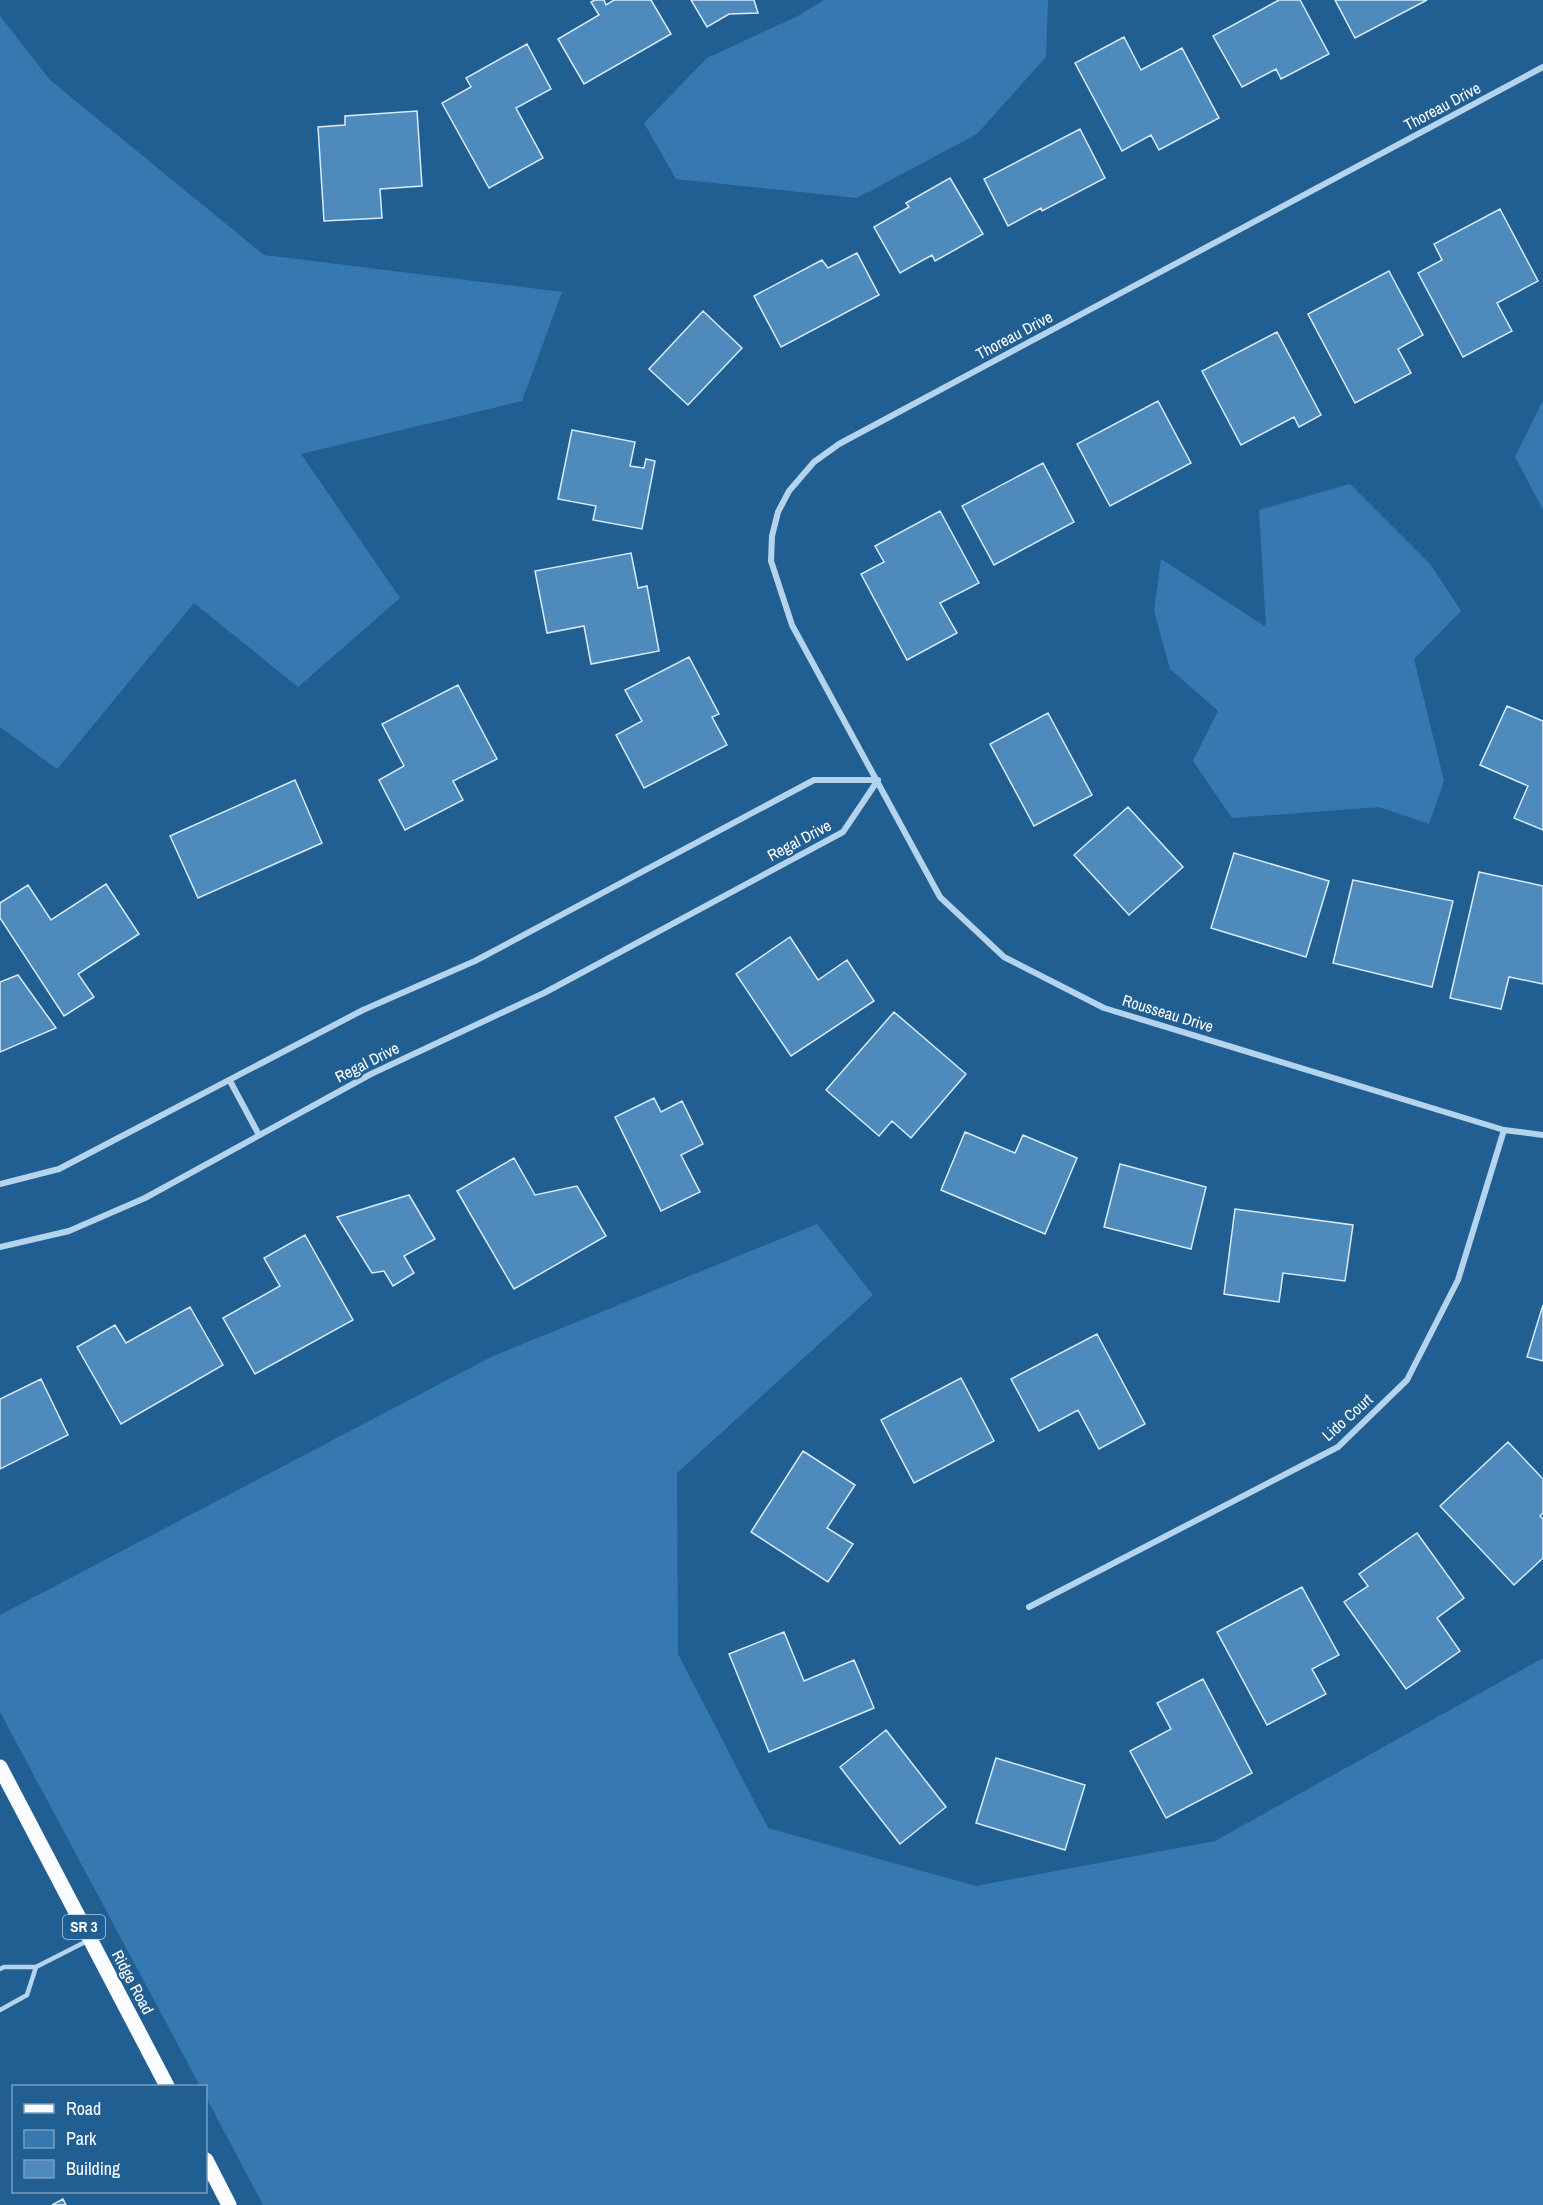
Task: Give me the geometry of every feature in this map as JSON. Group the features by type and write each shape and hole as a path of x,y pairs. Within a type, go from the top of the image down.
{"main road":[{"name":"Ridge Road","path":"0,1767 166,2085"},
{"path":"207,2162 229,2205"}],"street":[{"name":"Thoreau Drive","path":"878,780 792,626 771,561 772,536 778,512 789,490 814,462 850,438 1543,67"},
{"path":"0,1184 59,1169 363,1010 476,961 814,780 878,780"},
{"name":"Rousseau Drive","path":"878,780 940,897 1004,957 1104,1008 1504,1130 1543,1136"},
{"name":"Regal Drive","path":"0,1247 69,1231 145,1198 371,1074 544,993 843,831 878,780"},
{"path":"230,1081 259,1135"},
{"name":"Lido Court","path":"1029,1607 1338,1448 1407,1380 1458,1280 1504,1130"}],"lane":[{"path":"0,1969 36,1967 90,1940"},
{"path":"0,2010 27,1995 36,1967"}],"green space":[{"path":"824,0 1048,0 1046,57 977,134 857,198 676,179 644,123 707,58 798,16"},
{"path":"0,16 50,80 264,255 562,292 522,401 301,454 400,598 298,687 194,603 57,769 0,727"},
{"path":"1543,400 1543,510 1515,457"},
{"path":"1350,484 1431,565 1461,611 1414,659 1444,781 1429,824 1379,807 1232,818 1193,761 1218,711 1170,669 1154,611 1161,559 1266,627 1259,510"},
{"path":"817,1224 873,1295 677,1473 678,1654 768,1828 976,1886 1215,1841 1543,1658 1543,2205 263,2205 207,2099 207,2085 199,2085 0,1712 0,1615 491,1357"}],"building":[{"path":"604,0 606,5 614,0 651,0 671,34 584,84 558,39 599,15 591,2"},
{"path":"691,0 754,0 758,13 729,14 707,27"},
{"path":"1279,0 1300,0 1329,54 1281,79 1276,69 1242,87 1213,36"},
{"path":"1335,0 1427,0 1355,38"},
{"path":"1124,37 1141,70 1182,48 1219,118 1159,150 1151,135 1122,151 1075,63"},
{"path":"527,44 551,89 516,108 543,158 489,188 442,103 471,87 466,78"},
{"path":"417,111 422,186 380,189 382,218 324,221 318,127 345,125 345,116"},
{"path":"1080,129 1105,178 1008,226 984,179"},
{"path":"950,178 983,234 935,261 932,255 900,273 874,227 909,207 906,203"},
{"path":"1500,209 1538,281 1497,303 1512,331 1463,357 1418,273 1442,260 1434,244"},
{"path":"857,253 879,295 781,347 754,296 822,260 828,268"},
{"path":"1389,271 1423,335 1398,349 1411,373 1355,403 1308,314"},
{"path":"703,311 742,348 688,405 649,369"},
{"path":"1277,332 1321,415 1299,427 1294,417 1241,445 1202,371"},
{"path":"1158,401 1191,463 1110,506 1077,444"},
{"path":"572,430 635,442 630,466 644,468 646,459 655,461 642,529 593,520 596,506 558,499"},
{"path":"1043,463 1074,522 994,565 962,506"},
{"path":"940,511 979,583 940,603 957,633 907,660 861,574 884,562 875,546"},
{"path":"631,553 638,588 647,586 659,651 591,664 584,626 547,633 535,571"},
{"path":"689,657 719,714 712,717 727,745 644,788 616,735 642,721 625,690"},
{"path":"458,685 497,759 453,781 463,800 405,830 379,780 404,766 382,724"},
{"path":"1507,706 1543,721 1543,830 1514,818 1528,786 1480,765"},
{"path":"1048,713 1092,795 1034,826 990,744"},
{"path":"295,780 322,843 198,898 170,836"},
{"path":"1128,807 1183,867 1129,915 1074,855"},
{"path":"1234,853 1329,881 1306,957 1211,928"},
{"path":"1479,872 1543,886 1543,984 1509,977 1501,1009 1450,998"},
{"path":"1353,880 1453,901 1432,987 1333,963"},
{"path":"106,884 139,934 78,974 94,997 64,1016 0,918 0,903 28,885 51,920"},
{"path":"790,937 818,980 847,960 874,1001 791,1056 736,974"},
{"path":"18,975 56,1028 0,1052 0,982"},
{"path":"894,1012 966,1074 911,1138 892,1121 879,1136 826,1090"},
{"path":"654,1098 661,1112 682,1101 703,1144 681,1155 700,1192 661,1211 615,1117"},
{"path":"965,1132 1015,1153 1023,1135 1077,1158 1045,1234 941,1190"},
{"path":"514,1158 535,1195 577,1186 606,1236 514,1289 457,1191"},
{"path":"1120,1164 1206,1187 1191,1249 1104,1227"},
{"path":"409,1195 435,1239 404,1256 414,1273 393,1286 384,1271 372,1273 337,1217"},
{"path":"1235,1209 1353,1225 1345,1281 1283,1273 1279,1302 1224,1294"},
{"path":"305,1235 353,1320 255,1374 223,1318 280,1286 264,1258"},
{"path":"1543,1305 1543,1361 1527,1357"},
{"path":"190,1307 223,1365 121,1424 77,1347 115,1325 126,1343"},
{"path":"1097,1334 1145,1424 1099,1449 1078,1410 1039,1431 1011,1379"},
{"path":"961,1378 994,1441 914,1483 881,1420"},
{"path":"41,1379 68,1435 0,1469 0,1399"},
{"path":"1508,1442 1543,1479 1543,1513 1540,1516 1543,1519 1543,1558 1514,1585 1440,1506"},
{"path":"803,1451 855,1485 827,1528 853,1544 828,1582 751,1532"},
{"path":"1417,1533 1464,1598 1437,1618 1460,1651 1406,1689 1344,1602 1368,1586 1359,1574"},
{"path":"1302,1587 1339,1655 1312,1669 1326,1694 1267,1725 1217,1632"},
{"path":"784,1632 804,1681 854,1660 874,1708 769,1752 729,1654"},
{"path":"1203,1679 1252,1773 1166,1818 1130,1751 1171,1729 1157,1703"},
{"path":"886,1730 946,1807 900,1844 840,1767"},
{"path":"996,1758 1085,1785 1065,1850 976,1823"},
{"path":"63,2199 66,2205 52,2205"}]}
